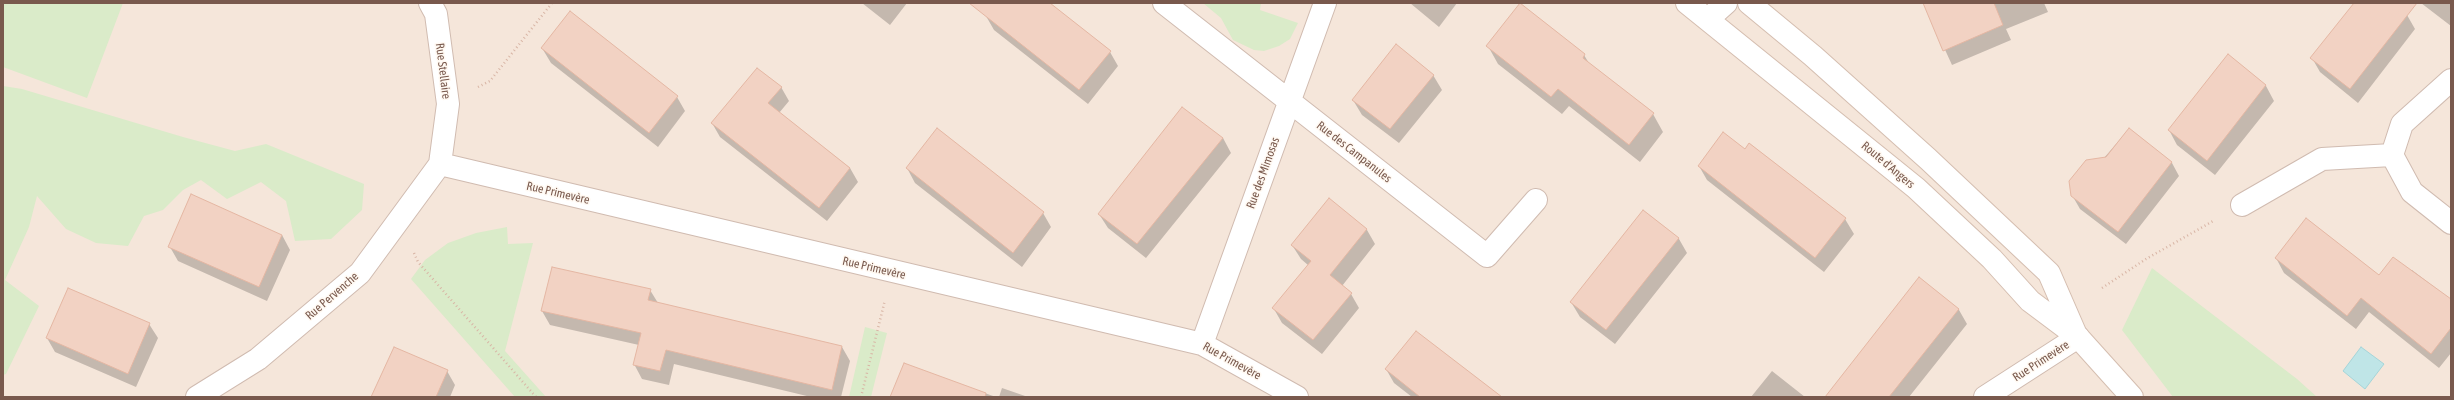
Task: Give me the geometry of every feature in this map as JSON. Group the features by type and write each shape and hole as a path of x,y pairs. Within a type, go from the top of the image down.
{"street":[{"name":"Rue Stellaire","path":"430,3 436,14 448,104 440,164"},
{"name":"Rue des Campanules","path":"1164,3 1488,256 1536,200"},
{"name":"Rue des Mimosas","path":"1202,344 1325,3"},
{"name":"Route d'Angers","path":"1687,3 1916,188 1992,259 2030,301 2078,338 2132,397"},
{"path":"1708,19 1726,3"},
{"name":"Route d'Angers","path":"1749,3 1813,56 1917,149 2048,274 2078,338"},
{"path":"2451,80 2402,124 2392,155 2412,192 2451,223"},
{"path":"2242,205 2322,159 2392,155"},
{"name":"Rue Primevère","path":"440,164 1202,344 1297,397"},
{"name":"Rue Pervenche","path":"196,397 258,359 360,273 440,164"},
{"name":"Rue Primevère","path":"1985,397 2078,338"}],"path":[{"path":"448,104 490,81 552,3"},
{"path":"2102,288 2146,259 2242,205"},
{"path":"399,220 418,262 536,397"},
{"path":"861,397 892,272"}],"shaded area":[{"path":"3,3 2451,3 2451,397 3,397"}],"green space":[{"path":"3,3 123,3 87,98 3,67"},
{"path":"1203,3 1261,3 1260,10 1298,23 1290,39 1279,46 1264,51 1254,50 1233,40 1221,18"},
{"path":"3,86 22,89 235,151 266,144 364,184 362,210 331,239 295,241 286,201 261,182 227,199 201,180 183,190 163,210 144,216 128,246 96,243 66,229 37,196 29,227 5,280 39,306 6,374 3,375"},
{"path":"507,227 508,244 533,243 505,351 546,397 515,397 411,279 425,260 448,243 476,233"},
{"path":"2152,268 2297,379 2317,397 2173,397 2122,330"},
{"path":"865,327 887,333 871,397 849,397"}],"water":[{"path":"2361,347 2384,364 2365,389 2343,371"}],"building":[{"path":"969,3 1050,3 1111,51 1079,90"},
{"path":"1520,3 1585,54 1583,58 1654,113 1629,145 1558,89 1551,97 1486,46"},
{"path":"1923,3 1994,3 2003,25 1943,51"},
{"path":"2354,3 2417,3 2350,89 2310,58"},
{"path":"570,11 678,96 649,133 541,48"},
{"path":"1396,44 1434,75 1390,129 1352,100"},
{"path":"2228,54 2266,85 2207,161 2168,130"},
{"path":"757,68 782,87 768,103 850,168 819,208 711,123"},
{"path":"1182,107 1223,138 1137,244 1098,214"},
{"path":"937,128 1044,212 1013,253 906,168"},
{"path":"2129,128 2172,162 2118,232 2071,196 2069,181 2086,160 2106,157"},
{"path":"1723,132 1745,149 1749,143 1846,218 1815,258 1698,166"},
{"path":"191,194 282,235 259,287 168,247"},
{"path":"1329,198 1367,229 1330,275 1352,293 1313,340 1272,308 1311,261 1291,245"},
{"path":"1643,210 1679,238 1606,330 1570,302"},
{"path":"2306,218 2379,275 2393,257 2451,299 2451,328 2431,354 2361,298 2347,316 2275,258"},
{"path":"552,267 651,289 648,300 842,346 832,390 666,350 660,371 633,365 641,333 541,311"},
{"path":"1919,277 1959,309 1889,397 1825,397"},
{"path":"68,288 150,323 128,374 46,338"},
{"path":"1416,331 1502,397 1420,397 1385,369"},
{"path":"394,347 448,370 436,397 371,397"},
{"path":"904,363 986,393 985,397 890,397"}]}
